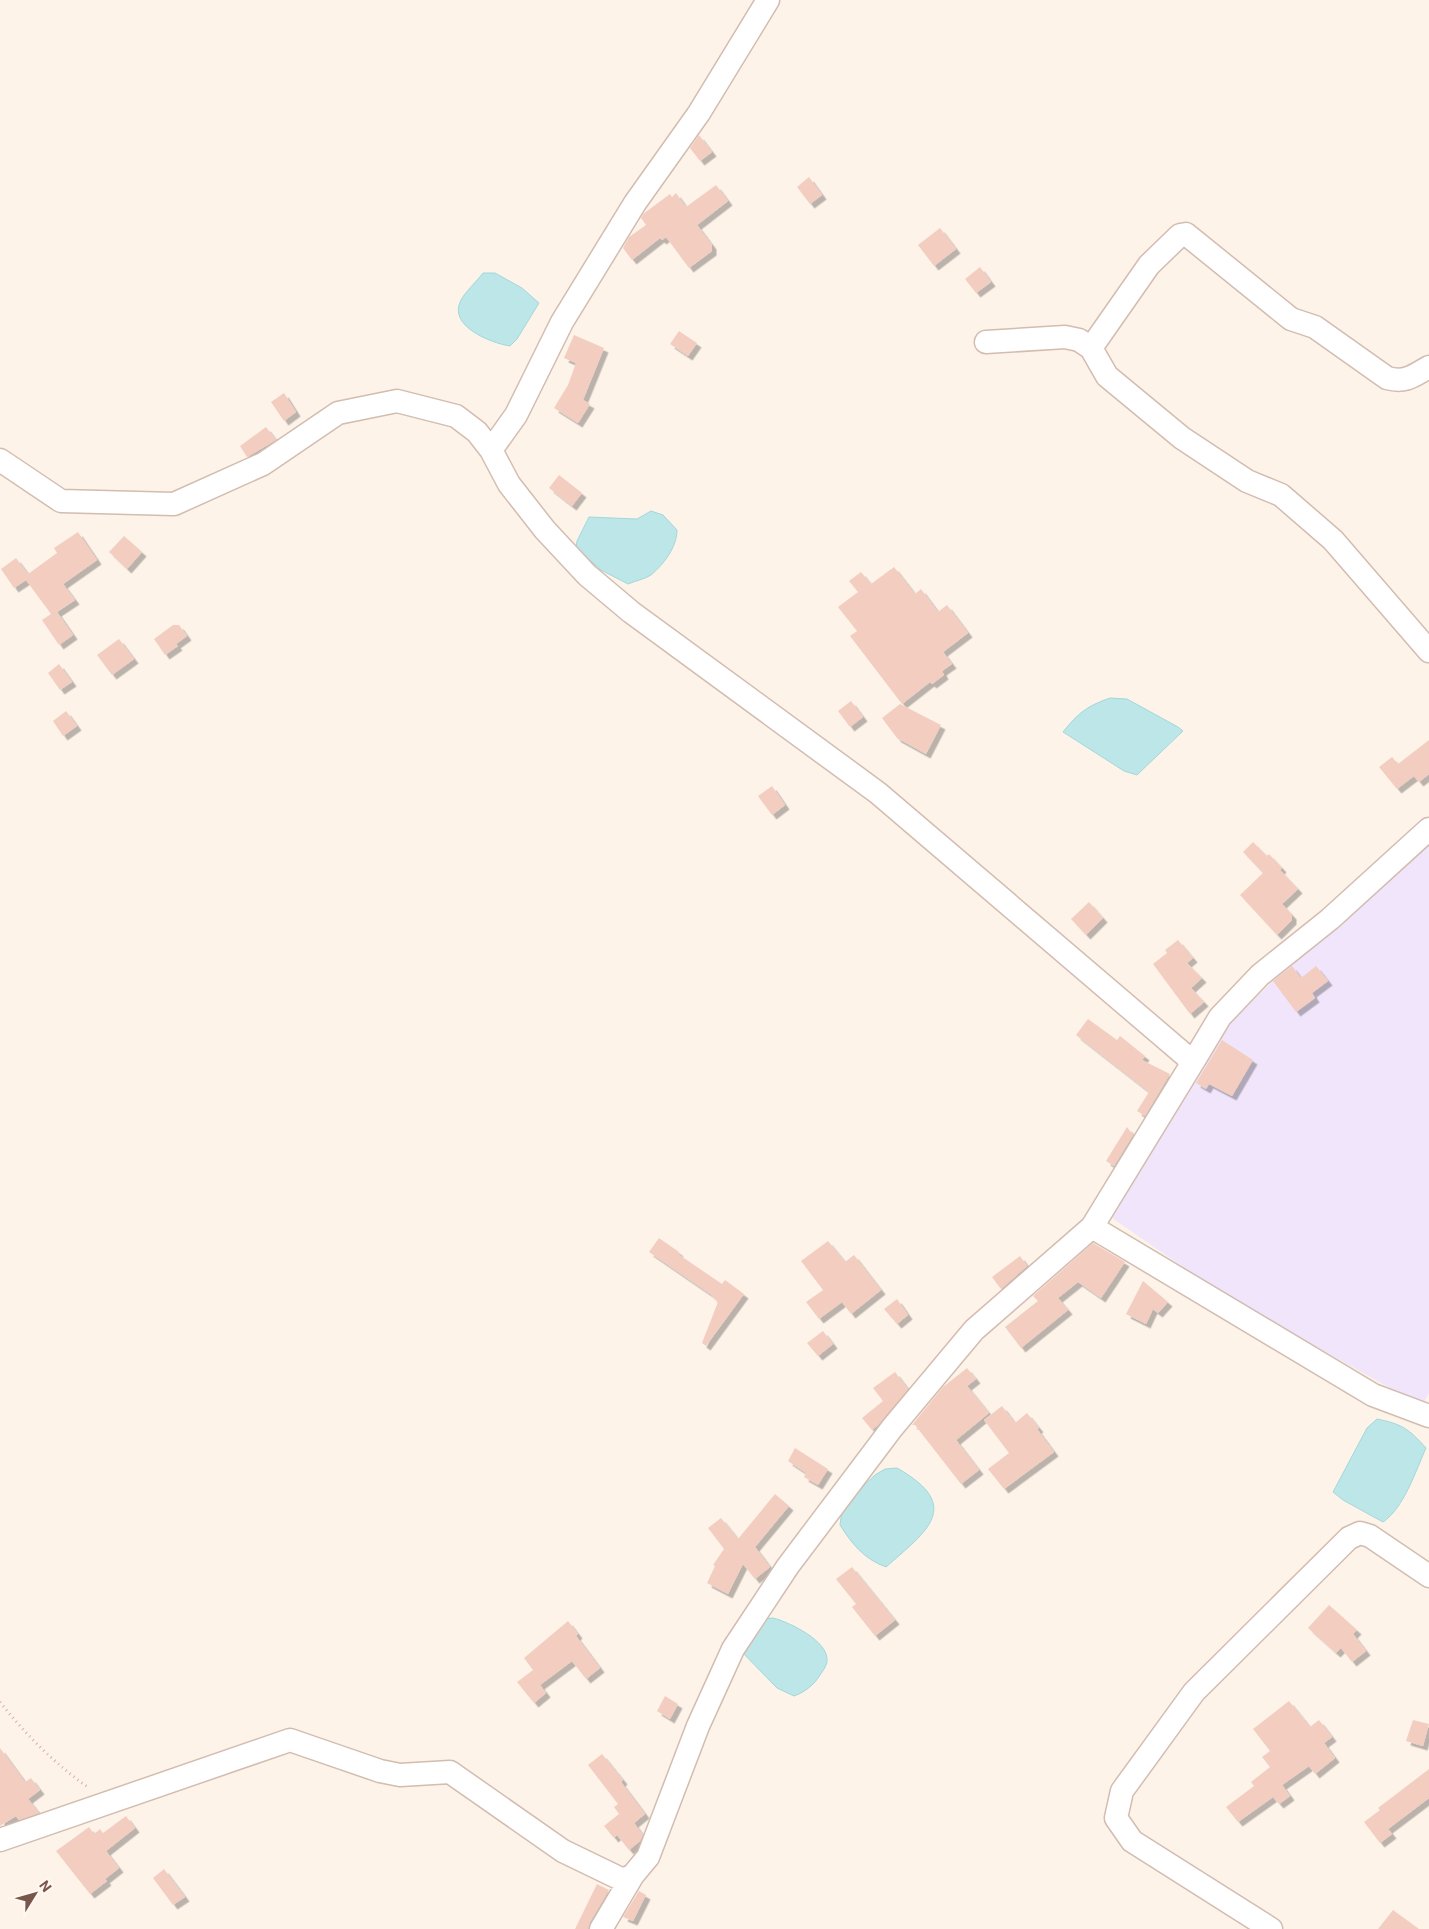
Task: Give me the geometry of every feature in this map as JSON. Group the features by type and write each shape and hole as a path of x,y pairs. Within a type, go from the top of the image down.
{"street":[{"path":"491,450 516,415 562,322 630,212 699,113 768,0"},
{"path":"1091,348 1149,264 1180,235 1186,234 1291,318 1315,327 1387,378 1396,380 1411,378 1429,367"},
{"path":"986,342 1065,337 1079,340 1091,348 1107,376 1182,438 1247,481 1280,495 1333,540 1429,651"},
{"path":"0,460 61,501 174,504 263,464 338,413 397,401 456,416 476,432 491,450 509,484 545,530 588,575 631,612 878,793 1193,1062"},
{"path":"601,1929 633,1875 648,1857 698,1726 733,1649 788,1566 892,1428 974,1330 1092,1227 1220,1017 1260,975 1330,919 1429,829"},
{"path":"1092,1227 1373,1395 1429,1416"},
{"path":"1271,1929 1132,1841 1116,1818 1122,1791 1194,1692 1349,1538 1360,1533 1370,1536 1429,1576"},
{"path":"0,1840 290,1740 380,1771 400,1775 450,1772 563,1851 624,1880 633,1875"}],"path":[{"path":"0,1702 18,1727 73,1777 112,1801"}],"shaded area":[{"path":"1429,835 1429,1393 1422,1406 1219,1292 1105,1213 1221,1032 1341,914"}],"water":[{"path":"483,273 495,273 522,288 539,303 517,339 510,346 492,341 473,332 460,318 458,309 461,300"},
{"path":"651,511 663,515 677,530 675,543 669,555 661,566 649,576 628,584 601,570 576,548 577,541 589,517 637,519"},
{"path":"1110,698 1127,699 1183,731 1137,775 1124,771 1063,732 1084,711"},
{"path":"1377,1419 1404,1428 1426,1448 1403,1498 1397,1508 1383,1522 1343,1500 1333,1492 1367,1428"},
{"path":"897,1468 917,1482 929,1494 934,1507 932,1518 925,1530 886,1567 871,1560 859,1550 840,1525 842,1511 858,1491 875,1475 885,1469"},
{"path":"773,1618 807,1633 822,1646 826,1654 827,1661 818,1679 809,1688 794,1696 777,1688 740,1650 763,1619"}],"building":[{"path":"699,135 712,152 700,161 690,148"},
{"path":"809,177 822,195 810,204 797,187"},
{"path":"716,185 728,201 697,225 712,245 712,251 689,268 666,237 662,240 660,238 632,260 623,248 629,237 646,225 641,218 643,214 670,194 672,197 676,193 686,207"},
{"path":"940,228 956,249 934,266 918,245"},
{"path":"980,267 991,282 976,293 965,279"},
{"path":"679,331 697,343 688,356 670,344"},
{"path":"574,335 604,348 583,400 590,404 578,423 554,408 568,385 576,363 564,358"},
{"path":"284,393 296,412 284,421 271,402"},
{"path":"266,427 276,440 247,457 240,446"},
{"path":"559,475 582,493 572,506 549,488"},
{"path":"78,532 97,560 63,584 75,600 57,612 73,635 59,645 42,620 51,614 26,580 14,588 1,569 16,558 28,574 57,553 54,548"},
{"path":"124,536 142,552 127,569 109,552"},
{"path":"894,567 915,594 921,589 938,612 947,605 968,633 943,652 952,664 942,671 944,675 932,684 930,682 902,704 850,636 857,631 838,607 858,592 849,581 861,572 871,584"},
{"path":"173,625 179,625 187,636 176,644 178,646 165,655 154,639"},
{"path":"119,639 134,659 112,675 97,655"},
{"path":"59,664 72,682 60,690 48,673"},
{"path":"851,701 863,717 850,727 838,711"},
{"path":"900,704 941,725 926,754 897,738 882,718"},
{"path":"66,711 77,726 63,736 53,721"},
{"path":"1429,740 1429,774 1419,782 1414,776 1397,789 1379,767 1392,757 1398,764"},
{"path":"772,786 785,805 772,815 758,796"},
{"path":"1253,842 1267,856 1269,854 1282,868 1280,870 1298,889 1282,904 1292,915 1292,920 1277,935 1240,895 1263,873 1243,852"},
{"path":"1089,902 1103,918 1086,935 1071,919"},
{"path":"1178,940 1193,958 1187,963 1202,978 1191,988 1204,1002 1190,1014 1153,964 1167,953 1165,950"},
{"path":"1292,966 1301,978 1316,966 1328,981 1312,993 1315,998 1296,1012 1273,981"},
{"path":"1088,1019 1117,1040 1120,1036 1145,1056 1142,1060 1170,1074 1145,1116 1137,1111 1149,1092 1076,1035"},
{"path":"1222,1040 1253,1060 1232,1096 1209,1084 1206,1089 1196,1083"},
{"path":"1127,1127 1133,1135 1114,1166 1106,1161"},
{"path":"659,1238 679,1252 678,1254 722,1284 725,1280 744,1294 706,1346 702,1343 718,1302 713,1296 649,1252"},
{"path":"828,1241 845,1262 854,1255 881,1290 851,1314 842,1302 819,1319 806,1302 823,1290 801,1261"},
{"path":"1093,1243 1125,1262 1101,1298 1078,1282 1058,1298 1068,1310 1021,1348 1005,1327 1038,1301 1033,1296"},
{"path":"1020,1256 1027,1266 1001,1289 992,1277"},
{"path":"1143,1281 1168,1302 1158,1313 1153,1309 1146,1324 1126,1314"},
{"path":"897,1299 908,1315 897,1324 884,1309"},
{"path":"823,1331 833,1344 818,1356 807,1343"},
{"path":"967,1368 976,1379 967,1386 989,1413 956,1440 979,1470 961,1484 915,1425 912,1425 943,1387"},
{"path":"895,1372 908,1389 872,1430 862,1418 883,1401 873,1388"},
{"path":"1002,1406 1015,1423 1027,1413 1054,1452 1004,1489 988,1469 1009,1453 984,1420"},
{"path":"795,1448 828,1469 818,1485 804,1477 806,1473 788,1461"},
{"path":"775,1494 789,1506 755,1547 770,1567 755,1579 743,1564 728,1594 707,1583 715,1566 713,1565 724,1549 708,1528 721,1518 738,1539"},
{"path":"852,1567 895,1620 875,1636 852,1607 856,1604 836,1579"},
{"path":"1329,1605 1357,1630 1353,1634 1366,1651 1352,1662 1341,1648 1336,1653 1308,1628"},
{"path":"568,1621 578,1634 576,1636 600,1668 586,1679 572,1661 540,1685 546,1693 534,1703 517,1682 533,1670 524,1658"},
{"path":"665,1696 678,1704 670,1719 657,1711"},
{"path":"1289,1701 1310,1727 1319,1720 1332,1737 1324,1743 1335,1758 1315,1774 1309,1766 1282,1785 1290,1796 1279,1804 1273,1797 1238,1822 1226,1807 1254,1786 1251,1782 1270,1767 1262,1757 1270,1751 1253,1729"},
{"path":"1413,1720 1429,1724 1423,1746 1406,1741"},
{"path":"0,1748 25,1782 31,1778 40,1790 28,1799 39,1813 19,1820 16,1816 0,1826"},
{"path":"602,1754 623,1780 621,1782 645,1814 634,1823 643,1835 640,1841 629,1850 617,1835 614,1838 604,1826 619,1814 614,1807 618,1804 588,1765"},
{"path":"1429,1769 1429,1798 1388,1829 1392,1834 1380,1843 1364,1822 1380,1810 1378,1808"},
{"path":"126,1816 135,1828 106,1851 119,1868 105,1879 107,1881 90,1894 56,1851 89,1827 94,1834 100,1829 103,1833"},
{"path":"164,1869 185,1897 173,1905 153,1878"},
{"path":"597,1884 609,1890 590,1922 588,1929 575,1929"},
{"path":"639,1891 646,1895 633,1921 623,1917"},
{"path":"1393,1910 1419,1929 1378,1929"}]}
